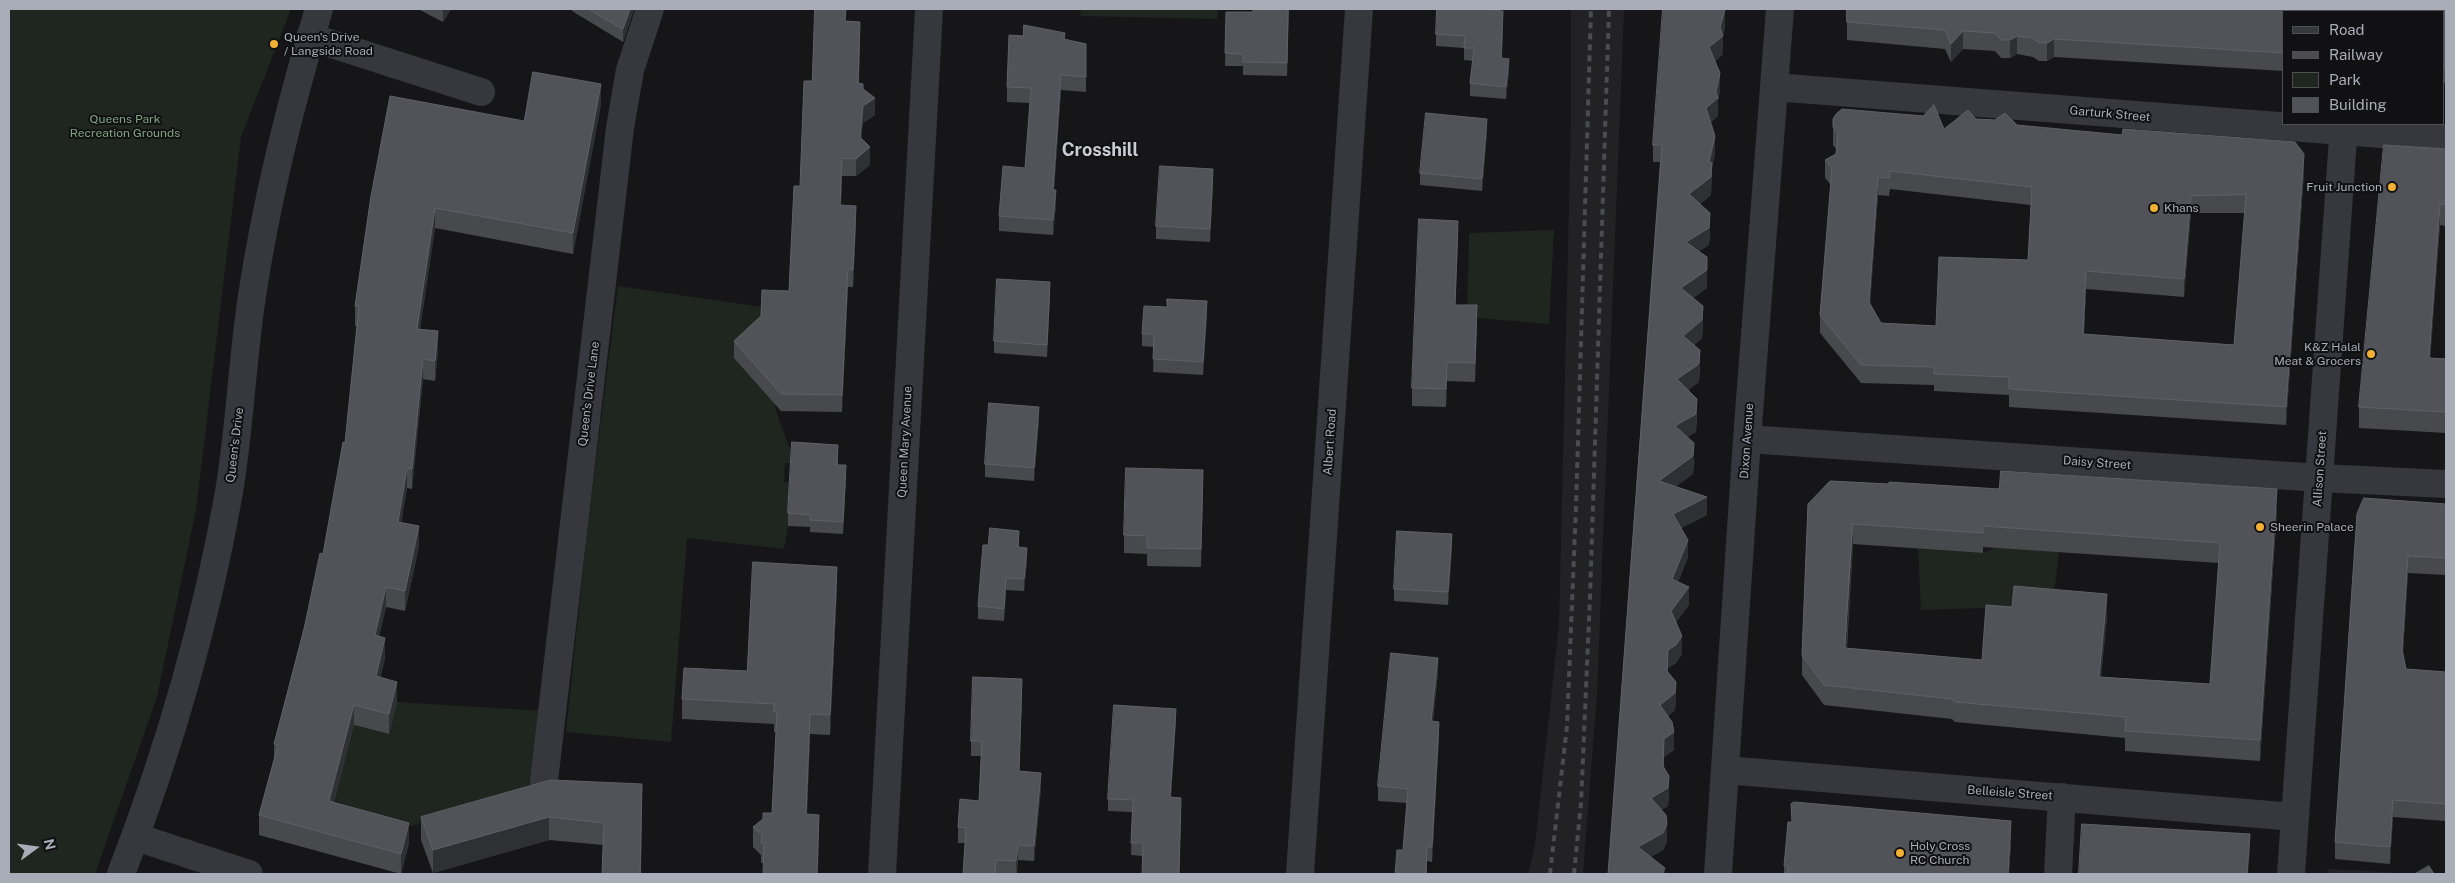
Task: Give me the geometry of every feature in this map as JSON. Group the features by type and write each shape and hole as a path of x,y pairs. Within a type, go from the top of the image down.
{"street":[{"name":"Queen's Drive","path":"121,874 136,837 186,685 211,586 229,490 252,298 268,202 289,110 319,9"},
{"name":"Queen's Drive Lane","path":"544,782 620,128 630,70 650,9"},
{"name":"Queen Mary Avenue","path":"882,874 929,9"},
{"name":"Albert Road","path":"1300,874 1359,9"},
{"name":"Dixon Avenue","path":"1718,874 1747,439 1780,9"},
{"path":"310,37 481,92"},
{"name":"Garturk Street","path":"1774,87 2282,124"},
{"name":"Garturk Street","path":"2301,125 2446,139"},
{"name":"Allison Street","path":"2291,874 2343,128"},
{"name":"Daisy Street","path":"1747,439 2320,478 2446,484"},
{"name":"Belleisle Street","path":"1725,770 2295,817"},
{"path":"2058,874 2062,797"},
{"path":"136,837 249,874"}],"shaded area":[{"path":"1571,9 1624,9 1597,694 1583,874 1528,874 1535,845 1559,624 1571,122"},
{"path":"2328,869 2419,874 2327,874"}],"green space":[{"name":"Queens Park Recreation Grounds","path":"9,9 291,9 241,137 196,510 157,697 95,874 9,874"},
{"path":"1081,9 1218,9 1217,19 1080,16"},
{"path":"1554,230 1549,324 1467,317 1469,233"},
{"path":"618,286 762,307 776,411 792,455 792,463 785,463 784,482 790,482 788,526 784,549 687,538 671,742 566,732 587,531"},
{"path":"1997,547 2059,552 2052,610 2014,607 1921,610 1918,549 1983,553"},
{"path":"397,702 543,711 534,786 412,826 326,798 339,781 354,725 388,734"}],"building":[{"path":"589,9 630,9 623,29"},
{"path":"815,9 846,9 845,21 860,22 858,83 863,84 863,89 875,98 863,106 860,137 870,147 856,159 842,158 840,205 856,206 853,270 848,269 842,395 781,394 734,341 761,316 762,290 789,291 794,186 800,186 804,81 812,81"},
{"path":"1253,9 1288,9 1287,63 1243,62 1243,54 1225,53 1226,12 1253,12"},
{"path":"1437,9 1488,9 1503,11 1501,58 1509,59 1506,87 1470,83 1474,48 1464,48 1465,36 1436,34"},
{"path":"1663,9 1725,10 1720,27 1723,36 1709,47 1720,73 1716,92 1718,98 1706,108 1715,136 1709,162 1712,163 1711,177 1689,194 1710,213 1709,228 1686,242 1707,257 1707,270 1681,288 1703,306 1702,320 1683,336 1700,350 1699,364 1677,379 1697,399 1696,414 1675,426 1694,443 1693,456 1659,481 1707,497 1673,514 1688,540 1672,579 1689,587 1671,611 1682,636 1676,645 1668,650 1667,671 1676,682 1675,693 1660,705 1672,722 1674,732 1664,739 1663,766 1669,776 1668,788 1651,798 1666,815 1667,824 1663,833 1638,847 1665,868 1662,874 1608,874 1662,145 1653,145"},
{"path":"1847,9 2318,9 2282,10 2282,53 2054,39 2047,43 2039,43 2033,38 2017,36 2010,40 2001,40 1995,33 1963,31 1951,44 1945,30 1847,22"},
{"path":"2446,9 2446,69 2445,10 2397,10"},
{"path":"1024,25 1065,33 1064,39 1086,44 1086,77 1061,75 1053,190 1056,190 1053,220 999,216 1003,166 1025,168 1031,88 1007,87 1009,35 1023,36"},
{"path":"533,72 601,84 573,233 435,208 417,329 438,331 435,361 423,359 412,469 407,468 398,522 419,526 405,591 386,587 375,635 385,638 376,676 397,682 389,714 354,705 329,801 409,823 401,854 259,815 278,745 274,744 304,629 320,553 323,554 343,442 345,443 359,306 355,306 371,196 390,96 524,121"},
{"path":"1934,105 1944,129 1968,110 1976,119 1995,120 2005,113 2017,125 2122,135 2123,129 2295,142 2304,154 2286,407 2009,389 2009,377 1934,374 1934,367 1861,365 1820,315 1832,168 1825,160 1836,154 1838,133 1833,127 1833,119 1842,109 1923,116","holes":["1890,171 2032,187 2028,260 1939,257 1936,326 1881,323 1869,302 1878,177 1889,178","2246,195 2234,345 2083,334 2086,271 2184,279 2191,196"]},
{"path":"1426,113 1487,119 1482,179 1420,173"},
{"path":"2384,145 2446,149 2446,205 2440,204 2429,358 2446,359 2446,412 2359,407"},
{"path":"1160,166 1213,169 1210,229 1156,226"},
{"path":"1419,219 1458,221 1455,305 1477,305 1475,363 1447,362 1446,389 1412,388"},
{"path":"997,279 1050,282 1047,345 994,341"},
{"path":"1167,299 1207,301 1203,362 1153,359 1154,334 1142,334 1144,306 1167,307"},
{"path":"989,403 1039,407 1034,468 985,464"},
{"path":"792,442 838,445 837,465 846,465 843,522 810,520 810,515 788,513"},
{"path":"1126,468 1203,470 1201,549 1147,548 1147,536 1124,535"},
{"path":"2001,471 2277,489 2260,740 2125,731 2126,717 1955,702 1952,699 1824,685 1802,655 1808,504 1830,481 1889,484 1889,482 1999,489","holes":["1853,524 1983,533 1983,526 2220,543 2210,684 2099,677 2107,594 2014,586 2012,607 1986,605 1982,660 1845,648"]},
{"path":"2364,498 2446,504 2446,558 2408,556 2402,649 2406,669 2446,672 2446,804 2393,800 2390,847 2335,842 2357,514"},
{"path":"990,528 1019,531 1018,547 1027,548 1024,579 1006,578 1004,609 978,606 983,545 988,545"},
{"path":"1397,531 1452,534 1448,592 1394,589"},
{"path":"753,562 837,567 830,715 810,714 806,814 819,815 817,874 763,874 764,843 761,843 762,835 753,827 763,819 763,813 772,813 777,712 774,712 774,704 682,699 684,668 747,671"},
{"path":"1391,653 1438,658 1431,721 1439,722 1432,847 1427,847 1426,874 1395,874 1397,850 1403,850 1408,789 1378,786"},
{"path":"973,677 1022,679 1019,771 1041,773 1034,846 1018,845 1016,861 996,860 995,874 963,874 966,828 958,827 960,799 979,801 982,741 971,741"},
{"path":"1114,705 1176,709 1170,797 1181,798 1179,874 1142,874 1143,843 1131,843 1133,800 1108,799"},
{"path":"551,780 642,784 640,874 602,874 604,823 549,817 433,850 421,817"},
{"name":"Holy Cross RC Church","path":"1794,802 2011,821 2008,874 1787,874 1788,866 1784,866 1788,822 1792,822 1791,804"},
{"path":"2082,824 2250,834 2247,874 2079,874"},
{"path":"2429,866 2434,874 2415,874"}],"railway":[{"path":"1550,874 1567,726 1576,507 1591,9"},
{"path":"1574,874 1581,803 1590,597 1609,9"}],"place":[{"name":"Queen's Drive / Langside Road","path":"274,44"},
{"name":"Fruit Junction","path":"2392,187"},
{"name":"Khans","path":"2154,208"},
{"name":"K&Z Halal Meat & Grocers","path":"2371,354"},
{"name":"Sheerin Palace","path":"2260,527"},
{"name":"Holy Cross RC Church","path":"1900,853"}],"district":[{"name":"Crosshill","path":"1100,150"}]}
